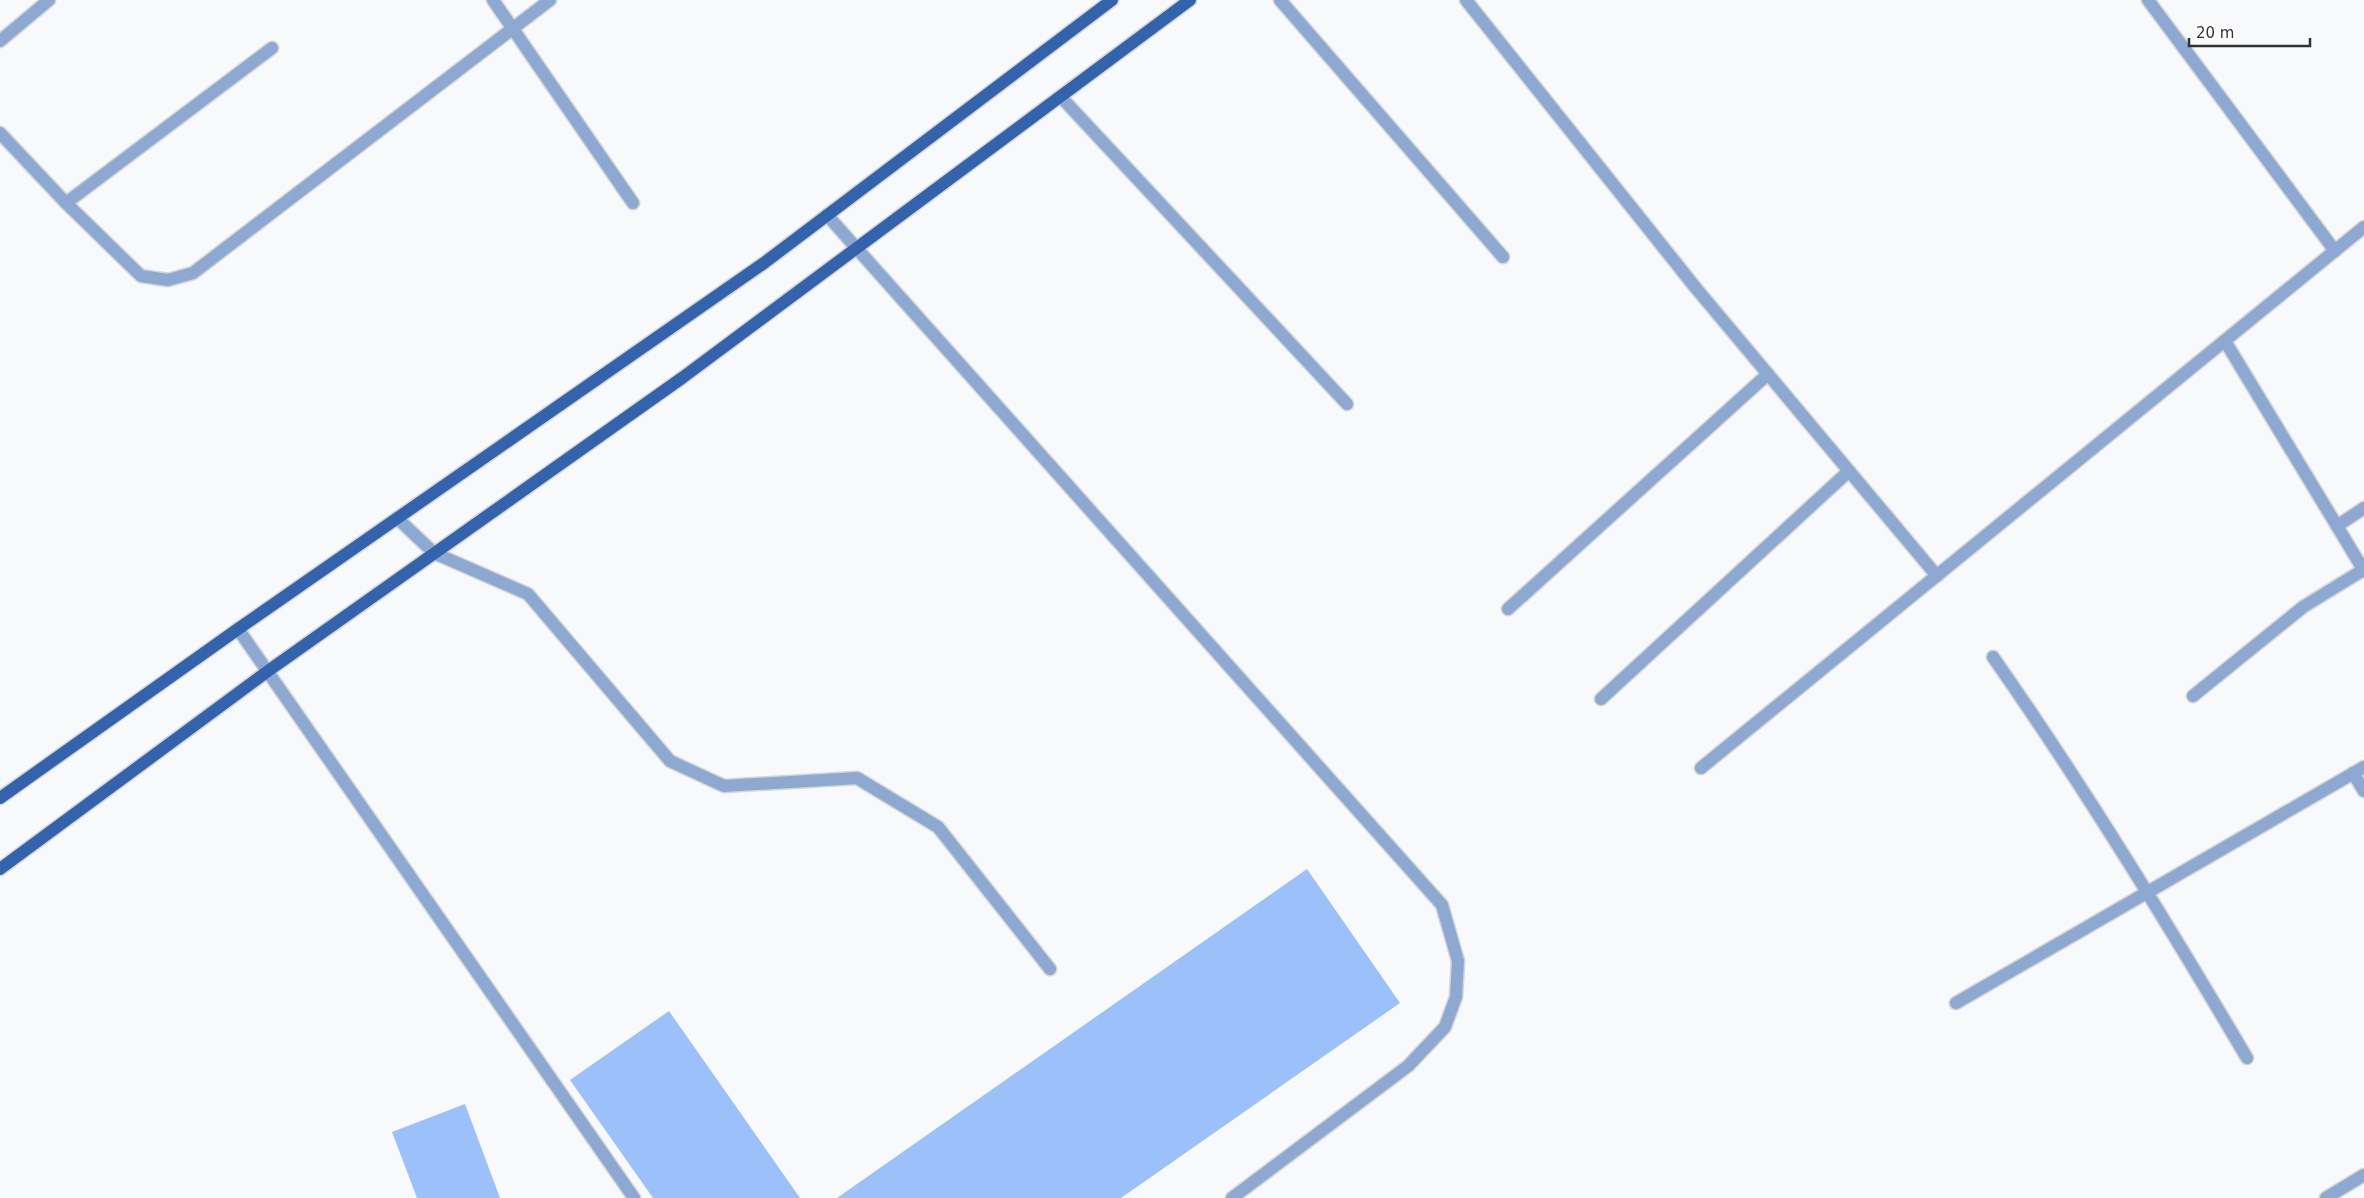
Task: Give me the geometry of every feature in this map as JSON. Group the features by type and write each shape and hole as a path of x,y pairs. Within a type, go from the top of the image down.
{"main road":[{"path":"0,798 238,629 764,262 1112,0"},
{"path":"0,869 268,671 682,378 1190,0"}],"street":[{"path":"0,42 49,0"},
{"path":"494,0 633,203"},
{"path":"0,133 66,203 141,276 168,280 193,273 550,0"},
{"path":"1280,0 1503,257"},
{"path":"1466,0 1695,287 1937,576"},
{"path":"2148,0 2335,251"},
{"path":"66,203 272,48"},
{"path":"1061,97 1348,404"},
{"path":"827,215 1442,905 1458,961 1456,997 1445,1027 1408,1066 1232,1198"},
{"path":"1701,768 2364,227"},
{"path":"2193,696 2303,607 2363,571 2225,341"},
{"path":"1508,608 1768,374"},
{"path":"1601,699 1849,471"},
{"path":"2337,526 2364,508"},
{"path":"397,518 434,553 528,594 670,761 724,786 857,778 938,827 1050,969"},
{"path":"238,629 634,1198"},
{"path":"1993,657 2050,737 2148,892 2247,1058"},
{"path":"1956,1003 2359,770 2364,791"},
{"path":"2326,1198 2364,1175"}],"building":[{"path":"1307,869 1400,1003 1121,1198 837,1198"},
{"path":"669,1011 800,1198 653,1198 570,1080"},
{"path":"465,1104 500,1198 417,1198 392,1132"}]}
